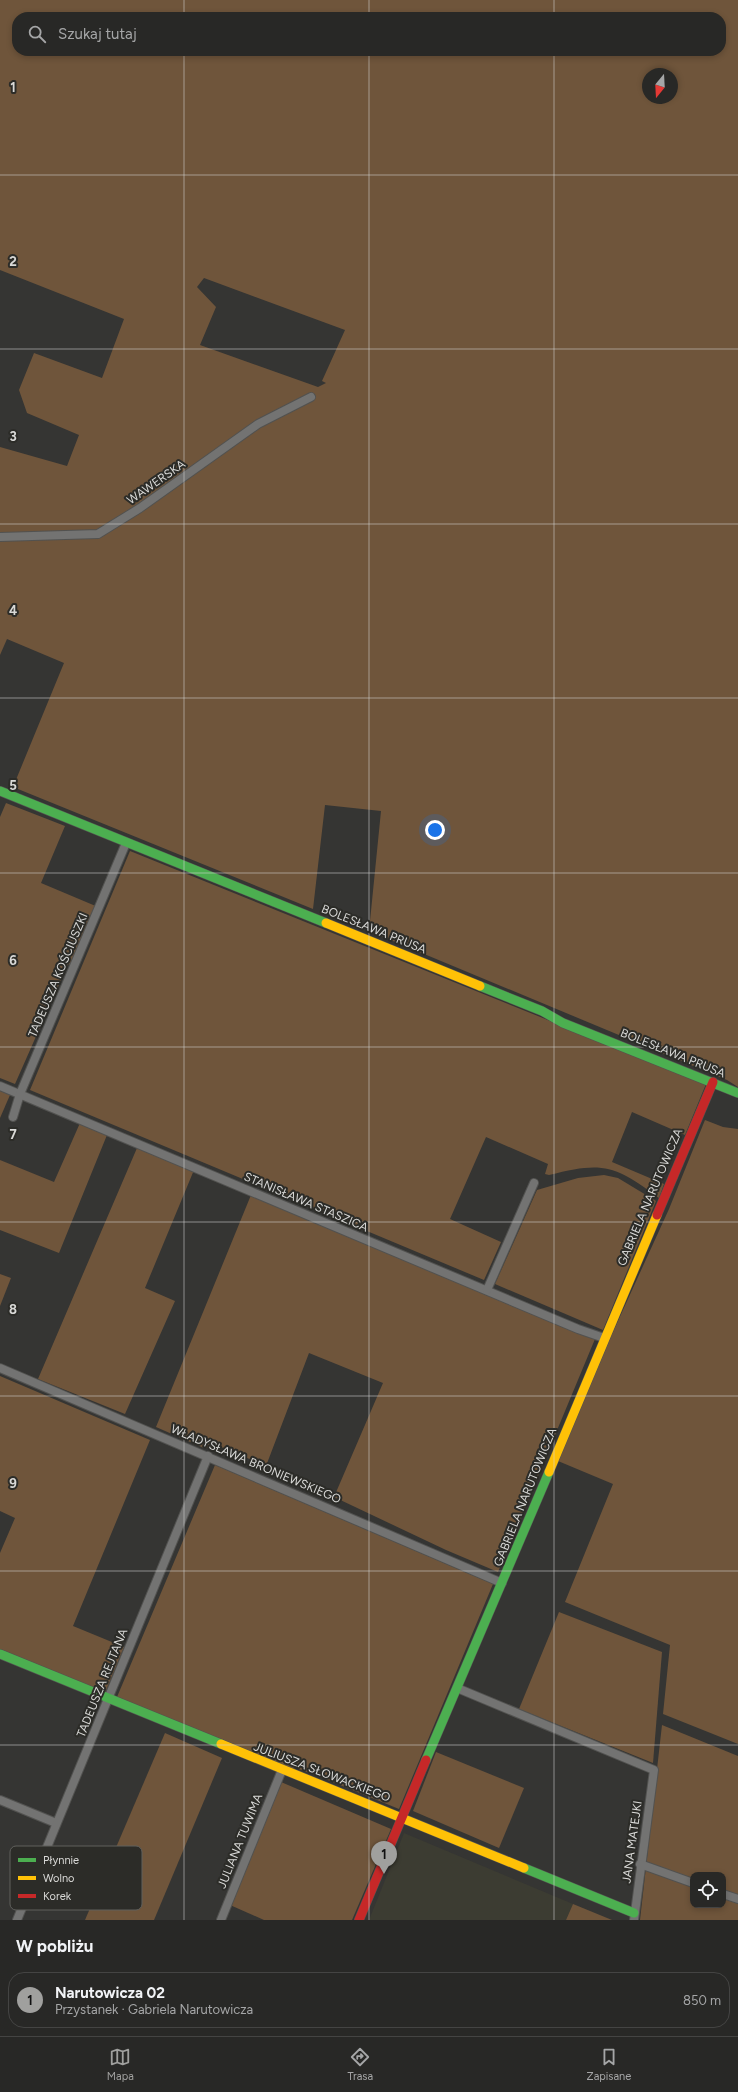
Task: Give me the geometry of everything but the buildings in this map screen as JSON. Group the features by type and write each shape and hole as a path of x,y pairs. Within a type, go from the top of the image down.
{"street":[{"name":"WAWERSKA","path":"0,537 98,534 140,508 258,424 310,397"},
{"name":"BOLESŁAWA PRUSA","path":"0,791 315,918 542,1012 563,1023 738,1093"},
{"name":"TADEUSZA KOŚCIUSZKI","path":"13,1117 20,1094 126,843"},
{"name":"GABRIELA NARUTOWICZA","path":"359,1920 401,1816 458,1688 713,1082"},
{"name":"STANISŁAWA STASZICA","path":"0,1086 578,1329 604,1338"},
{"path":"487,1290 534,1183"},
{"name":"WŁADYSŁAWA BRONIEWSKIEGO","path":"0,1368 502,1583"},
{"name":"TADEUSZA REJTANA","path":"47,1846 208,1456"},
{"name":"JULIUSZA SŁOWACKIEGO","path":"0,1654 282,1770 401,1816 634,1916"},
{"name":"JANA MATEJKI","path":"458,1688 652,1768 654,1775 640,1864 634,1916"},
{"name":"JULIANA TUWIMA","path":"221,1920 282,1770"},
{"path":"0,1800 56,1824"},
{"path":"640,1864 690,1882"},
{"path":"726,1895 738,1899"},
{"name":"TADEUSZA REJTANA","path":"16,1920 20,1910"}],"shaded area":[{"path":"0,0 738,0 738,1087 727,1080 369,931 381,811 325,805 313,909 13,787 64,663 7,639 0,655 0,447 67,466 79,435 27,413 19,390 34,353 102,378 124,319 0,270","holes":["204,278 345,330 322,381 326,383 318,387 200,345 216,307 197,287"]},
{"path":"6,803 65,826 41,883 98,907 73,966 68,964 15,1084 0,1078 0,817"},
{"path":"130,851 706,1084 685,1135 632,1112 612,1162 664,1184 659,1198 631,1179 608,1169 596,1167 583,1168 549,1175 545,1174 548,1164 486,1137 450,1219 501,1242 484,1280 30,1090"},
{"path":"0,1090 10,1095 0,1118"},
{"path":"705,1120 723,1127 738,1129 738,1744 663,1714 670,1645 565,1602 613,1484 558,1461 612,1334 669,1209"},
{"path":"80,1123 107,1135 59,1253 0,1230 0,1160 54,1182"},
{"path":"137,1148 194,1170 145,1288 175,1301 125,1414 38,1379"},
{"path":"604,1175 618,1178 656,1201 603,1330 495,1284 537,1190 578,1178"},
{"path":"251,1195 595,1339 498,1572 446,1550 334,1497 383,1383 309,1353 266,1466 221,1447 204,1448 156,1427"},
{"path":"0,1274 11,1278 0,1306"},
{"path":"0,1376 150,1440 73,1626 124,1647 105,1693 0,1649 0,1553 15,1518 0,1511"},
{"path":"215,1465 493,1584 399,1809 296,1768 289,1769 117,1697"},
{"path":"559,1612 662,1652 653,1763 519,1709"},
{"path":"662,1725 738,1756 738,1920 640,1920"},
{"path":"165,1733 222,1758 154,1920 85,1920 89,1910 142,1910 142,1846 117,1846"},
{"path":"436,1752 524,1788 499,1848 413,1811"},
{"path":"281,1782 391,1829 352,1920 264,1920 230,1905"},
{"path":"404,1833 573,1904 566,1920 369,1920"},
{"path":"573,1904 612,1920 566,1920"}],"traffic: fast":[{"path":"0,791 326,923"},
{"path":"480,986 542,1011 563,1023 738,1093"},
{"path":"426,1760 549,1472"},
{"path":"0,1654 221,1744"},
{"path":"524,1868 634,1913"}],"traffic: slow":[{"path":"326,923 480,986"},
{"path":"549,1472 657,1215"},
{"path":"221,1744 524,1868"}],"traffic: jam":[{"path":"657,1215 713,1082"},
{"path":"359,1920 426,1760"}],"place":[{"name":"Narutowicza 02","path":"384,1874"}]}
